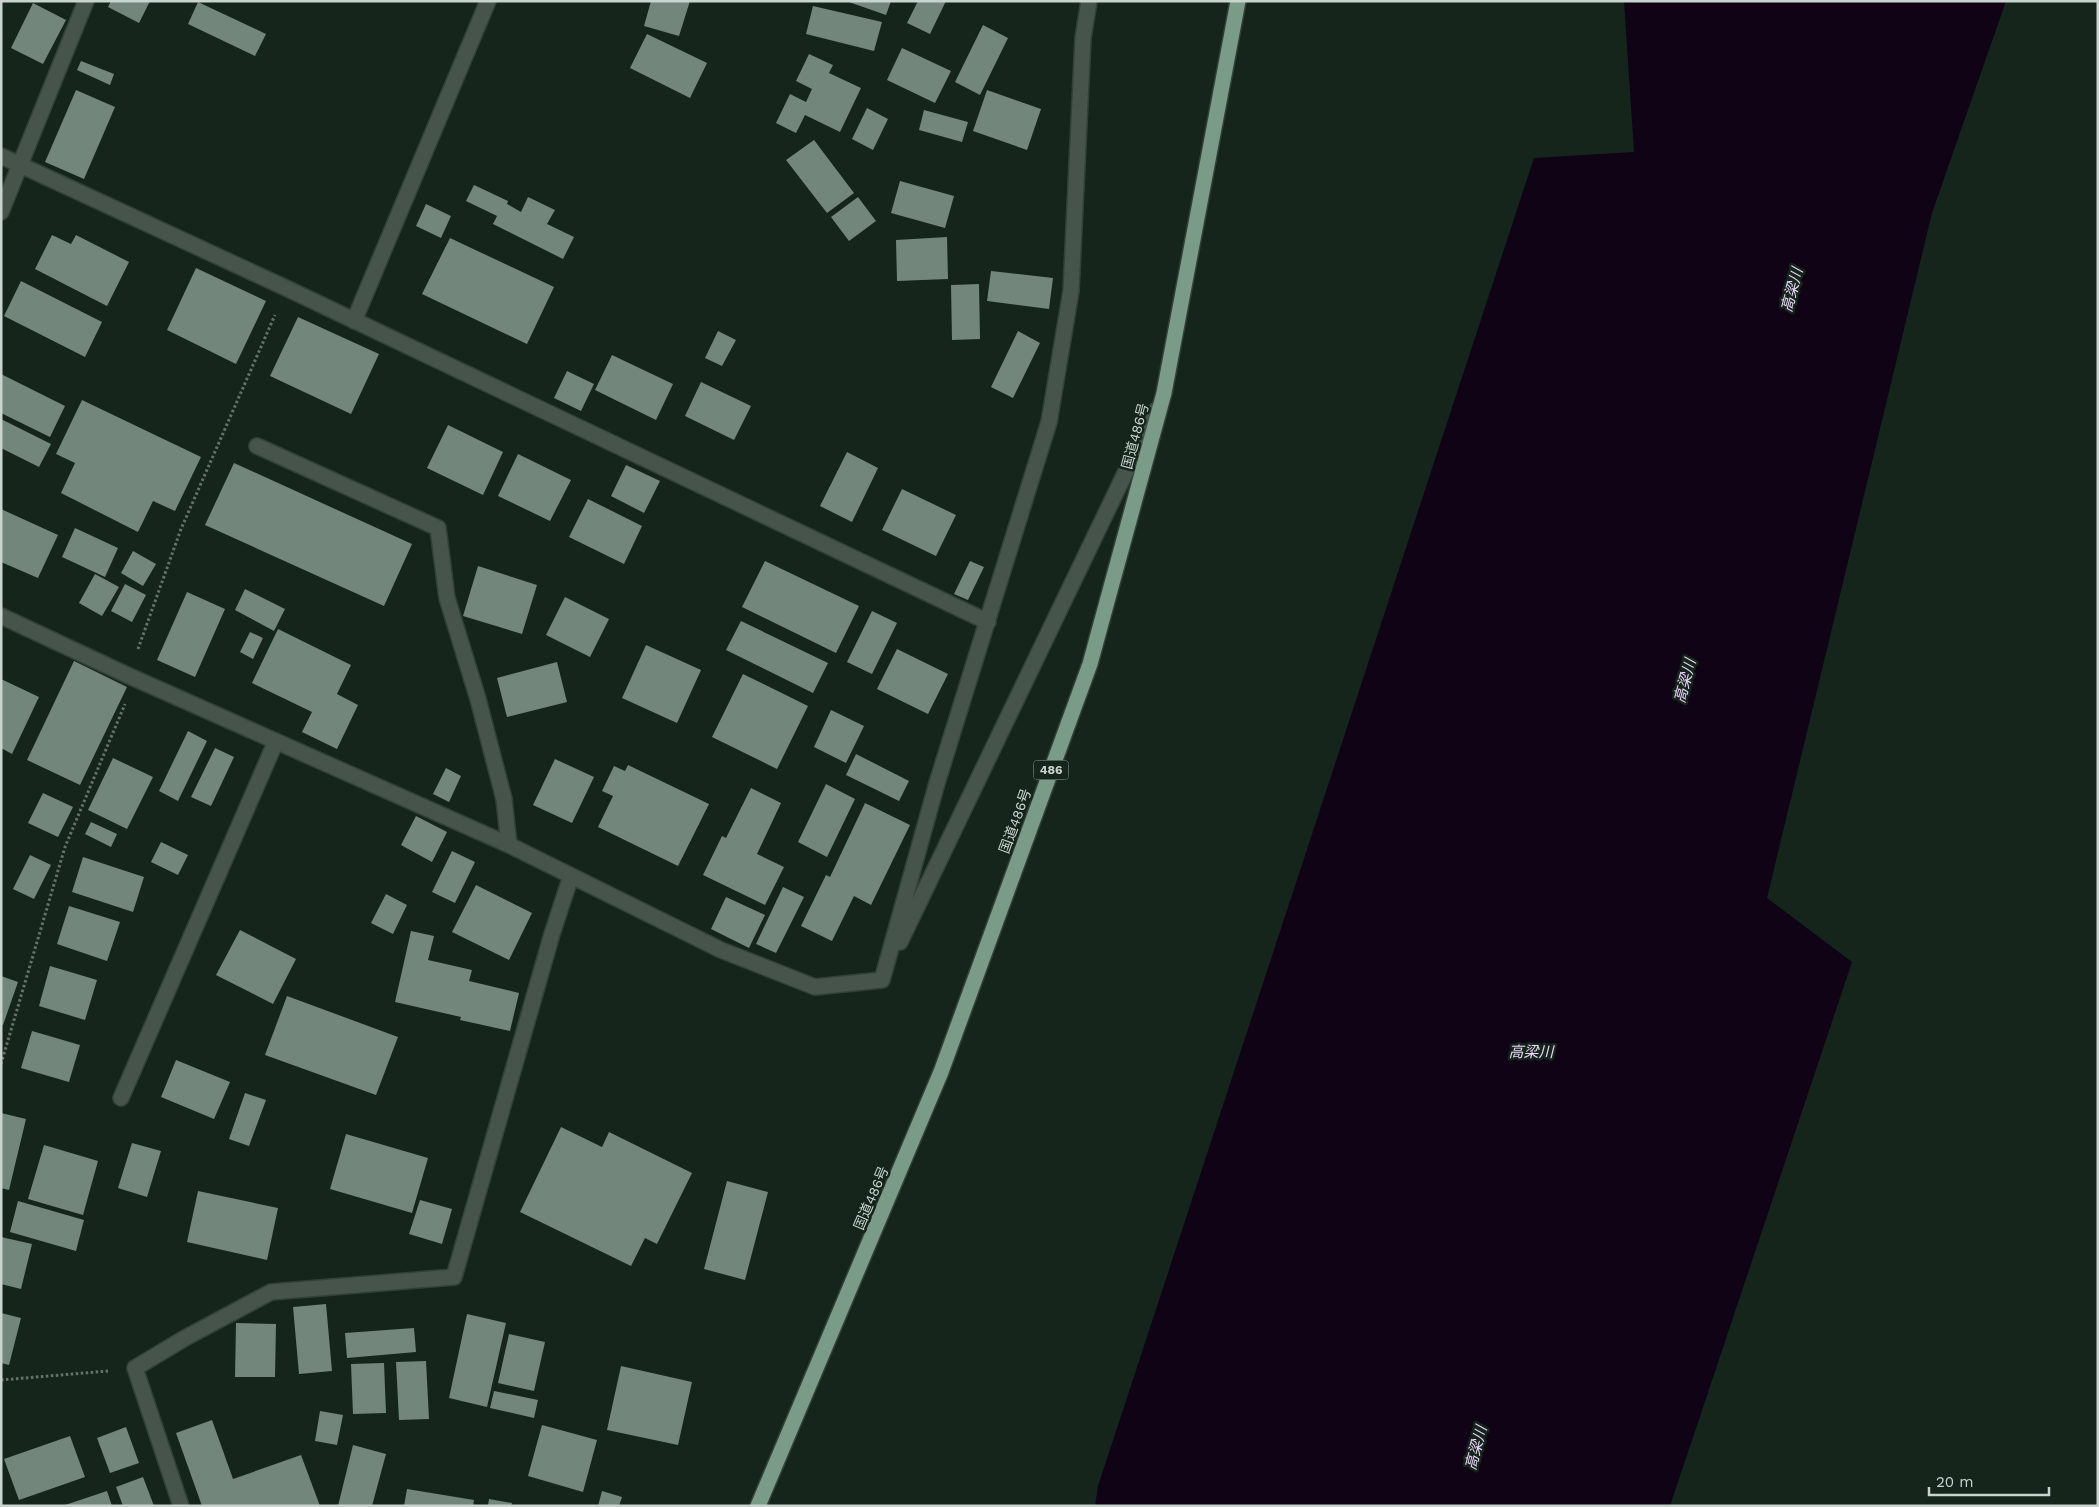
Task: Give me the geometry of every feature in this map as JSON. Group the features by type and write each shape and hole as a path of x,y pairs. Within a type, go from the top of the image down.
{"highway":[{"name":"国道486号","path":"758,1506 938,1081 1090,664 1164,393 1238,1"}],"street":[{"path":"1,212 22,165 86,1"},
{"path":"354,321 488,1"},
{"path":"882,980 937,782 1049,422 1072,291 1083,38 1089,1"},
{"path":"1,156 286,288 988,622"},
{"path":"882,980 1164,393"},
{"path":"257,446 438,528 447,598 478,699 504,799 509,845"},
{"path":"1,616 132,677 509,845 721,950 815,986 882,980"},
{"path":"121,1098 276,741"},
{"path":"181,1506 135,1368 185,1338 271,1292 454,1277 552,934 571,876"}],"path":[{"path":"1,1064 65,847 132,677 181,529 286,288"},
{"path":"1,1380 135,1368"}],"water":[{"name":"高梁川","path":"1624,1 2006,1 1932,213 1767,898 1852,962 1670,1506 1095,1506 1098,1486 1534,158 1634,152"}],"building":[{"path":"111,1 150,1 139,23 108,7"},
{"path":"651,1 690,1 679,36 644,26"},
{"path":"846,1 891,1 886,15"},
{"path":"918,1 946,1 930,34 907,23"},
{"path":"198,2 266,34 255,56 188,24"},
{"path":"33,3 66,20 43,64 11,48"},
{"path":"813,6 882,22 874,51 806,34"},
{"path":"983,25 1008,38 980,95 955,82"},
{"path":"647,34 707,63 690,98 630,68"},
{"path":"902,48 951,71 935,103 887,80"},
{"path":"809,54 833,65 829,73 861,88 840,132 805,115 796,133 776,123 790,94 806,102 812,89 796,81"},
{"path":"81,61 114,74 110,85 77,70"},
{"path":"76,90 115,107 84,179 45,162"},
{"path":"987,90 1041,109 1027,150 973,131"},
{"path":"867,108 888,119 873,150 852,139"},
{"path":"924,110 968,122 962,142 919,130"},
{"path":"814,140 854,193 827,213 786,160"},
{"path":"900,181 954,196 945,228 891,213"},
{"path":"474,185 508,201 507,204 521,212 528,197 555,210 547,224 574,237 563,259 493,224 497,216 466,201"},
{"path":"858,197 876,221 849,241 831,217"},
{"path":"426,204 451,216 441,238 416,226"},
{"path":"52,235 71,244 76,235 129,262 107,306 35,269"},
{"path":"947,237 948,279 897,281 896,240"},
{"path":"450,238 554,287 527,344 422,294"},
{"path":"196,268 266,301 236,364 167,330"},
{"path":"991,271 1053,278 1049,309 987,301"},
{"path":"21,281 102,322 85,357 4,316"},
{"path":"979,284 980,339 952,340 951,285"},
{"path":"298,317 379,354 351,414 270,376"},
{"path":"718,331 736,340 722,366 705,358"},
{"path":"1018,331 1040,343 1013,398 991,387"},
{"path":"612,355 673,384 656,420 595,390"},
{"path":"567,371 594,384 581,411 554,398"},
{"path":"1,374 65,406 50,437 1,413"},
{"path":"701,382 751,406 734,440 685,416"},
{"path":"82,400 201,457 175,511 153,501 138,532 61,493 75,463 56,454"},
{"path":"1,419 51,444 39,467 1,448"},
{"path":"448,425 503,452 483,495 427,468"},
{"path":"847,452 878,468 852,522 820,506"},
{"path":"518,454 571,480 550,521 498,496"},
{"path":"234,463 412,544 384,606 205,525"},
{"path":"626,465 660,481 644,513 611,496"},
{"path":"902,489 956,515 936,556 882,530"},
{"path":"588,499 642,526 624,564 569,537"},
{"path":"1,509 58,535 38,578 1,562"},
{"path":"75,528 118,548 105,577 62,557"},
{"path":"133,551 156,564 143,586 121,573"},
{"path":"765,561 859,606 836,653 742,607"},
{"path":"970,561 984,567 968,600 954,594"},
{"path":"478,566 537,585 522,634 463,616"},
{"path":"95,574 119,587 102,616 79,603"},
{"path":"125,584 146,595 132,622 111,611"},
{"path":"245,589 285,609 274,631 235,610"},
{"path":"187,592 225,609 195,677 157,660"},
{"path":"565,597 609,619 590,657 546,635"},
{"path":"872,611 897,623 872,674 847,662"},
{"path":"741,621 828,663 813,693 726,650"},
{"path":"278,629 351,665 337,694 358,705 337,749 302,732 312,712 252,683"},
{"path":"250,632 263,638 253,659 240,652"},
{"path":"646,645 701,670 677,723 622,698"},
{"path":"897,649 948,674 928,714 877,689"},
{"path":"74,661 127,687 80,785 27,760"},
{"path":"557,662 567,702 507,717 497,678"},
{"path":"743,674 808,706 777,769 712,737"},
{"path":"1,679 39,697 12,754 1,748"},
{"path":"831,710 864,726 846,763 814,747"},
{"path":"188,731 207,741 178,801 159,791"},
{"path":"215,748 234,757 211,806 191,797"},
{"path":"856,754 909,781 899,801 846,775"},
{"path":"113,758 153,777 127,829 88,810"},
{"path":"555,759 594,777 572,823 533,805"},
{"path":"628,765 709,804 678,866 598,827 613,796 602,791 614,766 625,771"},
{"path":"446,768 461,776 449,802 433,794"},
{"path":"826,784 855,799 827,857 798,842"},
{"path":"751,788 781,803 757,854 784,867 765,905 703,875 722,836 726,838"},
{"path":"43,793 73,807 58,837 28,823"},
{"path":"865,803 910,825 871,905 854,896 832,941 801,926 826,875 830,877"},
{"path":"416,816 447,832 432,862 401,845"},
{"path":"91,822 117,834 111,847 85,834"},
{"path":"161,842 188,855 178,875 151,862"},
{"path":"452,851 475,862 455,903 432,892"},
{"path":"30,855 51,865 34,899 13,889"},
{"path":"83,857 144,877 133,912 72,892"},
{"path":"476,885 532,913 509,960 452,932"},
{"path":"783,887 804,897 776,953 756,944"},
{"path":"386,894 407,905 393,934 371,923"},
{"path":"726,897 765,915 749,948 711,929"},
{"path":"69,906 120,922 107,961 57,944"},
{"path":"240,930 296,959 273,1004 216,975"},
{"path":"411,931 434,936 428,960 472,970 469,981 519,993 510,1031 460,1020 461,1017 395,1002"},
{"path":"50,966 97,980 85,1020 39,1006"},
{"path":"1,976 18,982 3,1025 1,1025"},
{"path":"287,996 398,1037 376,1095 265,1055"},
{"path":"32,1031 80,1045 69,1082 21,1068"},
{"path":"176,1060 230,1082 214,1119 161,1097"},
{"path":"245,1093 266,1100 249,1146 229,1139"},
{"path":"1,1113 26,1119 9,1190 1,1188"},
{"path":"561,1127 602,1147 609,1132 692,1173 657,1244 645,1238 631,1266 520,1212"},
{"path":"346,1134 428,1158 412,1213 330,1189"},
{"path":"132,1143 161,1151 147,1197 118,1188"},
{"path":"44,1145 98,1161 83,1215 28,1199"},
{"path":"727,1181 768,1192 745,1280 704,1269"},
{"path":"198,1191 278,1208 267,1260 187,1242"},
{"path":"420,1200 452,1209 442,1244 409,1234"},
{"path":"18,1201 84,1220 76,1251 10,1232"},
{"path":"1,1237 32,1244 21,1289 1,1284"},
{"path":"326,1304 332,1371 299,1374 293,1307"},
{"path":"1,1313 21,1318 9,1365 1,1363"},
{"path":"467,1314 506,1323 487,1407 449,1398"},
{"path":"236,1323 276,1324 275,1377 235,1377"},
{"path":"414,1328 416,1352 347,1358 345,1333"},
{"path":"509,1334 545,1342 534,1391 498,1383"},
{"path":"426,1361 429,1419 399,1420 396,1362"},
{"path":"384,1363 386,1413 353,1414 351,1364"},
{"path":"621,1366 692,1382 678,1445 607,1430"},
{"path":"494,1391 538,1400 534,1418 490,1408"},
{"path":"320,1411 343,1415 337,1445 315,1441"},
{"path":"212,1420 233,1479 301,1455 320,1506 202,1506 176,1433"},
{"path":"542,1425 597,1440 583,1492 528,1476"},
{"path":"126,1427 139,1463 110,1473 97,1438"},
{"path":"70,1436 85,1477 19,1500 4,1459"},
{"path":"353,1445 386,1454 372,1506 338,1506"},
{"path":"143,1477 154,1506 123,1506 116,1487"},
{"path":"407,1489 474,1500 473,1506 404,1506"},
{"path":"107,1491 112,1506 65,1506 65,1505"},
{"path":"602,1491 622,1497 619,1506 598,1506"},
{"path":"489,1499 512,1503 511,1506 488,1506"}]}
